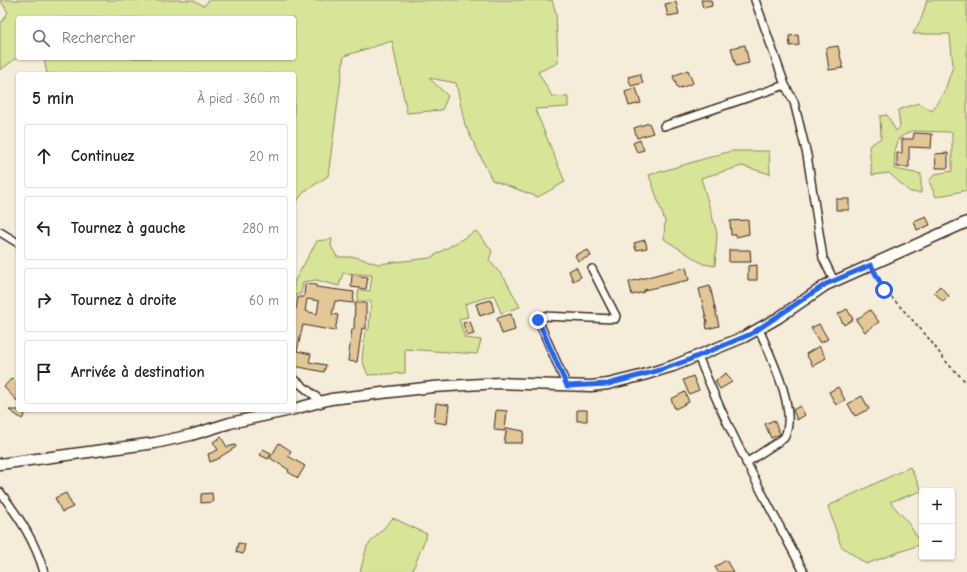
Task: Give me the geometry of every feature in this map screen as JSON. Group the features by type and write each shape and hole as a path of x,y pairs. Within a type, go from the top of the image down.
{"street":[{"path":"755,0 785,85 794,102 807,155 823,258 834,281"},
{"path":"664,126 785,85"},
{"path":"296,408 321,401 433,387 487,384 591,386 624,380 673,366 759,329 834,281 967,222"},
{"path":"0,232 16,242"},
{"path":"567,386 538,320 542,316 615,319 616,316 592,269"},
{"path":"746,463 784,438 789,415 786,399 759,329"},
{"path":"698,356 714,395 746,463 804,572"},
{"path":"296,381 321,401"},
{"path":"0,464 155,443 191,435 241,420 281,412"},
{"path":"0,492 26,528 44,572"}],"path":[{"path":"871,265 884,290 926,335 948,364 967,383"}],"green space":[{"path":"0,0 146,0 150,2 150,0 193,0 204,6 209,0 552,0 556,13 558,63 538,72 552,96 568,97 568,107 535,109 565,182 538,197 492,180 465,125 456,83 429,78 448,96 442,110 407,113 392,41 344,56 328,176 304,192 296,202 296,72 47,72 44,60 296,60 296,16 16,16 16,58 0,70 0,25 8,12"},
{"path":"927,0 967,0 967,190 936,197 929,181 935,174 952,171 952,132 911,131 899,138 895,151 894,169 921,174 921,193 910,192 889,173 872,175 869,146 881,138 880,116 887,115 896,131 900,127 898,110 919,103 932,111 945,90 953,66 950,34 913,34 922,17"},
{"path":"731,151 769,151 770,174 742,166 701,178 717,233 715,266 703,264 664,239 665,221 649,175"},
{"path":"476,231 492,251 489,260 505,279 520,307 501,313 494,295 465,304 468,317 459,319 465,338 481,340 477,354 405,349 405,373 368,375 362,360 365,332 369,329 371,301 357,301 359,290 370,291 372,275 343,273 339,286 316,280 303,282 301,294 297,294 296,297 296,278 317,241 332,239 331,246 337,257 356,257 378,264 430,258"},
{"path":"910,467 920,488 919,488 919,492 890,502 906,520 919,540 919,545 866,564 841,546 828,506"},
{"path":"393,518 427,534 412,572 360,572 367,546"}],"building":[{"path":"701,0 711,0 712,6 703,8"},
{"path":"676,2 679,14 668,16 665,4"},
{"path":"798,35 799,45 790,46 789,36"},
{"path":"745,45 749,63 736,66 731,48"},
{"path":"838,46 843,68 829,70 826,48"},
{"path":"688,70 693,83 678,89 673,76"},
{"path":"640,74 643,83 631,86 628,77"},
{"path":"636,88 641,103 629,106 625,92"},
{"path":"649,123 653,133 637,138 634,128"},
{"path":"914,133 932,134 931,148 909,147 909,167 897,167 897,153 902,153 902,139 913,139"},
{"path":"640,140 644,150 637,152 633,143"},
{"path":"948,153 948,168 936,168 935,154"},
{"path":"836,199 849,199 849,210 836,210"},
{"path":"926,216 930,225 917,230 914,221"},
{"path":"748,220 749,234 736,237 736,235 731,235 730,221"},
{"path":"645,240 647,248 636,250 634,243"},
{"path":"588,250 591,256 578,261 575,255"},
{"path":"729,250 750,250 751,262 729,262"},
{"path":"757,265 757,280 748,280 748,266"},
{"path":"576,267 581,277 573,281 569,271"},
{"path":"686,267 689,280 644,290 644,292 632,295 629,282"},
{"path":"352,275 368,277 366,289 351,287"},
{"path":"305,284 354,292 353,303 335,301 332,314 338,315 335,331 303,325 297,351 311,354 309,362 326,365 324,372 296,366 296,309 298,297 304,297","holes":["307,299 319,301 317,314 305,311"]},
{"path":"710,286 719,326 707,329 707,322 699,289"},
{"path":"940,286 949,296 943,302 934,292"},
{"path":"491,300 494,311 480,316 476,304"},
{"path":"355,303 366,303 366,329 362,328 357,362 348,361 352,329 354,329"},
{"path":"847,309 853,319 844,325 838,314"},
{"path":"870,310 879,322 865,332 856,320"},
{"path":"511,314 515,330 502,334 497,318"},
{"path":"470,321 474,334 467,336 463,323"},
{"path":"819,324 828,339 820,343 811,328"},
{"path":"819,346 826,358 813,366 806,354"},
{"path":"726,373 732,382 720,389 715,381"},
{"path":"693,376 699,390 689,394 683,380"},
{"path":"12,378 16,382 16,400 4,387"},
{"path":"838,387 845,400 836,405 829,392"},
{"path":"685,392 689,402 675,409 671,399"},
{"path":"862,396 869,409 855,416 848,404"},
{"path":"436,403 449,405 447,424 434,422"},
{"path":"800,406 805,415 797,420 793,410"},
{"path":"9,410 27,412 22,419"},
{"path":"496,410 507,411 505,431 494,430"},
{"path":"577,410 587,410 587,421 577,421"},
{"path":"774,420 780,434 771,438 765,424"},
{"path":"507,428 524,431 522,443 504,443"},
{"path":"221,437 227,447 235,445 236,447 220,458 210,462 208,454 218,450 213,442"},
{"path":"279,443 291,451 288,456 305,466 298,478 288,472 289,470 270,458"},
{"path":"263,449 271,453 268,459 260,455"},
{"path":"66,493 73,507 62,512 55,498"},
{"path":"212,493 213,502 201,503 201,494"},
{"path":"238,543 245,544 243,554 236,552"},
{"path":"726,560 733,572 718,572 715,567"}],"route":[{"path":"538,320 567,386 591,386 608,384 673,366 735,341 751,334 778,318 826,284 871,265 884,290"}]}
